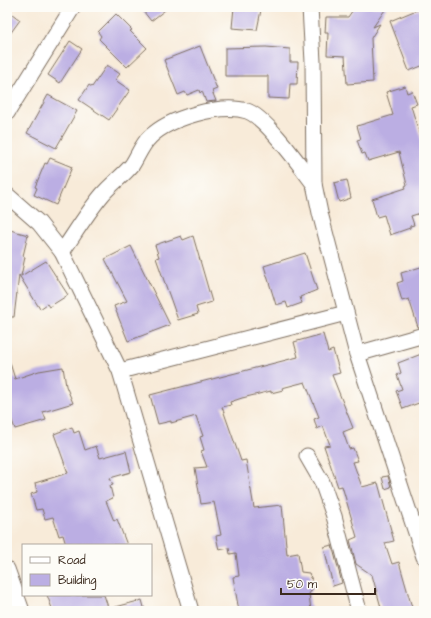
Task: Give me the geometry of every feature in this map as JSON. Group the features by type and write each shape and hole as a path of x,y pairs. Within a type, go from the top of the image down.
{"street":[{"path":"7,113 73,7"},
{"path":"310,7 313,62 314,184 320,213 357,354 424,557"},
{"path":"62,252 102,194 131,165 150,137 174,123 205,111 230,109 247,111 256,117 275,135 314,184"},
{"path":"7,196 39,223 62,252 120,371 191,611"},
{"path":"120,371 346,313"},
{"path":"357,354 424,335"},
{"path":"307,456 322,482 334,516 359,611"},
{"path":"7,569 22,611"}],"building":[{"path":"140,7 169,7 151,21"},
{"path":"234,7 258,7 258,9 261,10 257,30 232,28"},
{"path":"355,7 387,7 373,27 380,24 371,38 373,82 347,84 345,56 327,55 328,33 325,33 326,17 348,17"},
{"path":"419,9 421,16 424,15 424,65 409,71 390,21"},
{"path":"7,10 20,20 7,38"},
{"path":"116,14 147,48 127,67 99,39 101,36 98,32"},
{"path":"70,41 82,49 60,83 48,75"},
{"path":"200,46 217,89 212,91 216,101 206,102 202,91 200,93 199,90 187,95 185,92 178,95 164,60"},
{"path":"266,47 290,49 290,62 298,62 297,84 290,84 289,99 268,98 268,76 225,76 225,48"},
{"path":"107,65 120,74 115,80 130,90 109,120 79,100 89,85 92,87"},
{"path":"405,86 407,93 412,91 417,104 411,106 424,149 424,212 411,216 414,225 410,226 410,228 390,235 384,215 377,217 372,199 406,188 405,186 407,185 399,152 368,161 365,153 362,154 357,140 361,139 357,126 393,115 386,92"},
{"path":"48,95 77,111 56,148 27,133"},
{"path":"50,158 72,167 56,205 34,195 37,188 35,187 45,163 47,164"},
{"path":"347,180 351,198 339,202 334,183"},
{"path":"10,230 28,235 23,256 25,257 21,276 46,261 68,295 49,307 47,304 40,309 19,275 14,317 7,317 7,241"},
{"path":"181,236 183,240 193,236 212,302 196,307 198,314 178,320 156,258 159,257 155,245"},
{"path":"131,246 170,325 128,341 114,306 127,301 105,259"},
{"path":"305,253 317,290 300,297 302,303 288,308 286,302 276,305 264,266"},
{"path":"424,266 424,326 418,327 409,299 402,301 397,283 403,281 401,273"},
{"path":"323,334 328,352 333,350 340,373 332,375 353,428 343,432 349,449 353,448 358,461 353,462 362,487 378,483 394,541 385,543 392,564 399,562 413,611 382,611 372,575 356,564 350,540 357,537 342,486 338,487 324,446 330,445 323,426 317,429 314,419 319,417 305,382 282,388 283,390 271,393 271,391 242,398 230,402 231,405 222,407 241,461 246,460 254,508 282,505 287,555 298,553 301,572 309,573 314,586 309,594 311,611 239,611 233,577 239,576 236,553 230,554 229,548 219,550 216,536 221,535 214,502 201,504 195,468 207,467 201,451 204,450 200,437 203,436 196,416 171,423 171,421 158,424 150,395 298,357 294,342"},
{"path":"424,353 424,401 403,409 396,391 402,389 397,375 401,373 398,363"},
{"path":"7,360 9,360 15,379 39,371 63,367 66,386 73,403 43,412 46,420 15,429 9,412 7,413"},
{"path":"72,427 74,433 79,431 85,450 96,446 100,458 126,451 131,472 110,478 113,485 110,486 113,498 106,501 114,521 117,519 127,544 66,544 63,535 59,536 53,517 45,519 42,509 36,510 31,494 37,492 35,483 68,473 54,434"},
{"path":"388,476 391,487 385,489 382,477"},
{"path":"332,545 342,583 333,586 324,547"},
{"path":"47,596 104,596 108,607 97,611 53,611"},
{"path":"142,600 145,611 113,611 112,608"}]}
